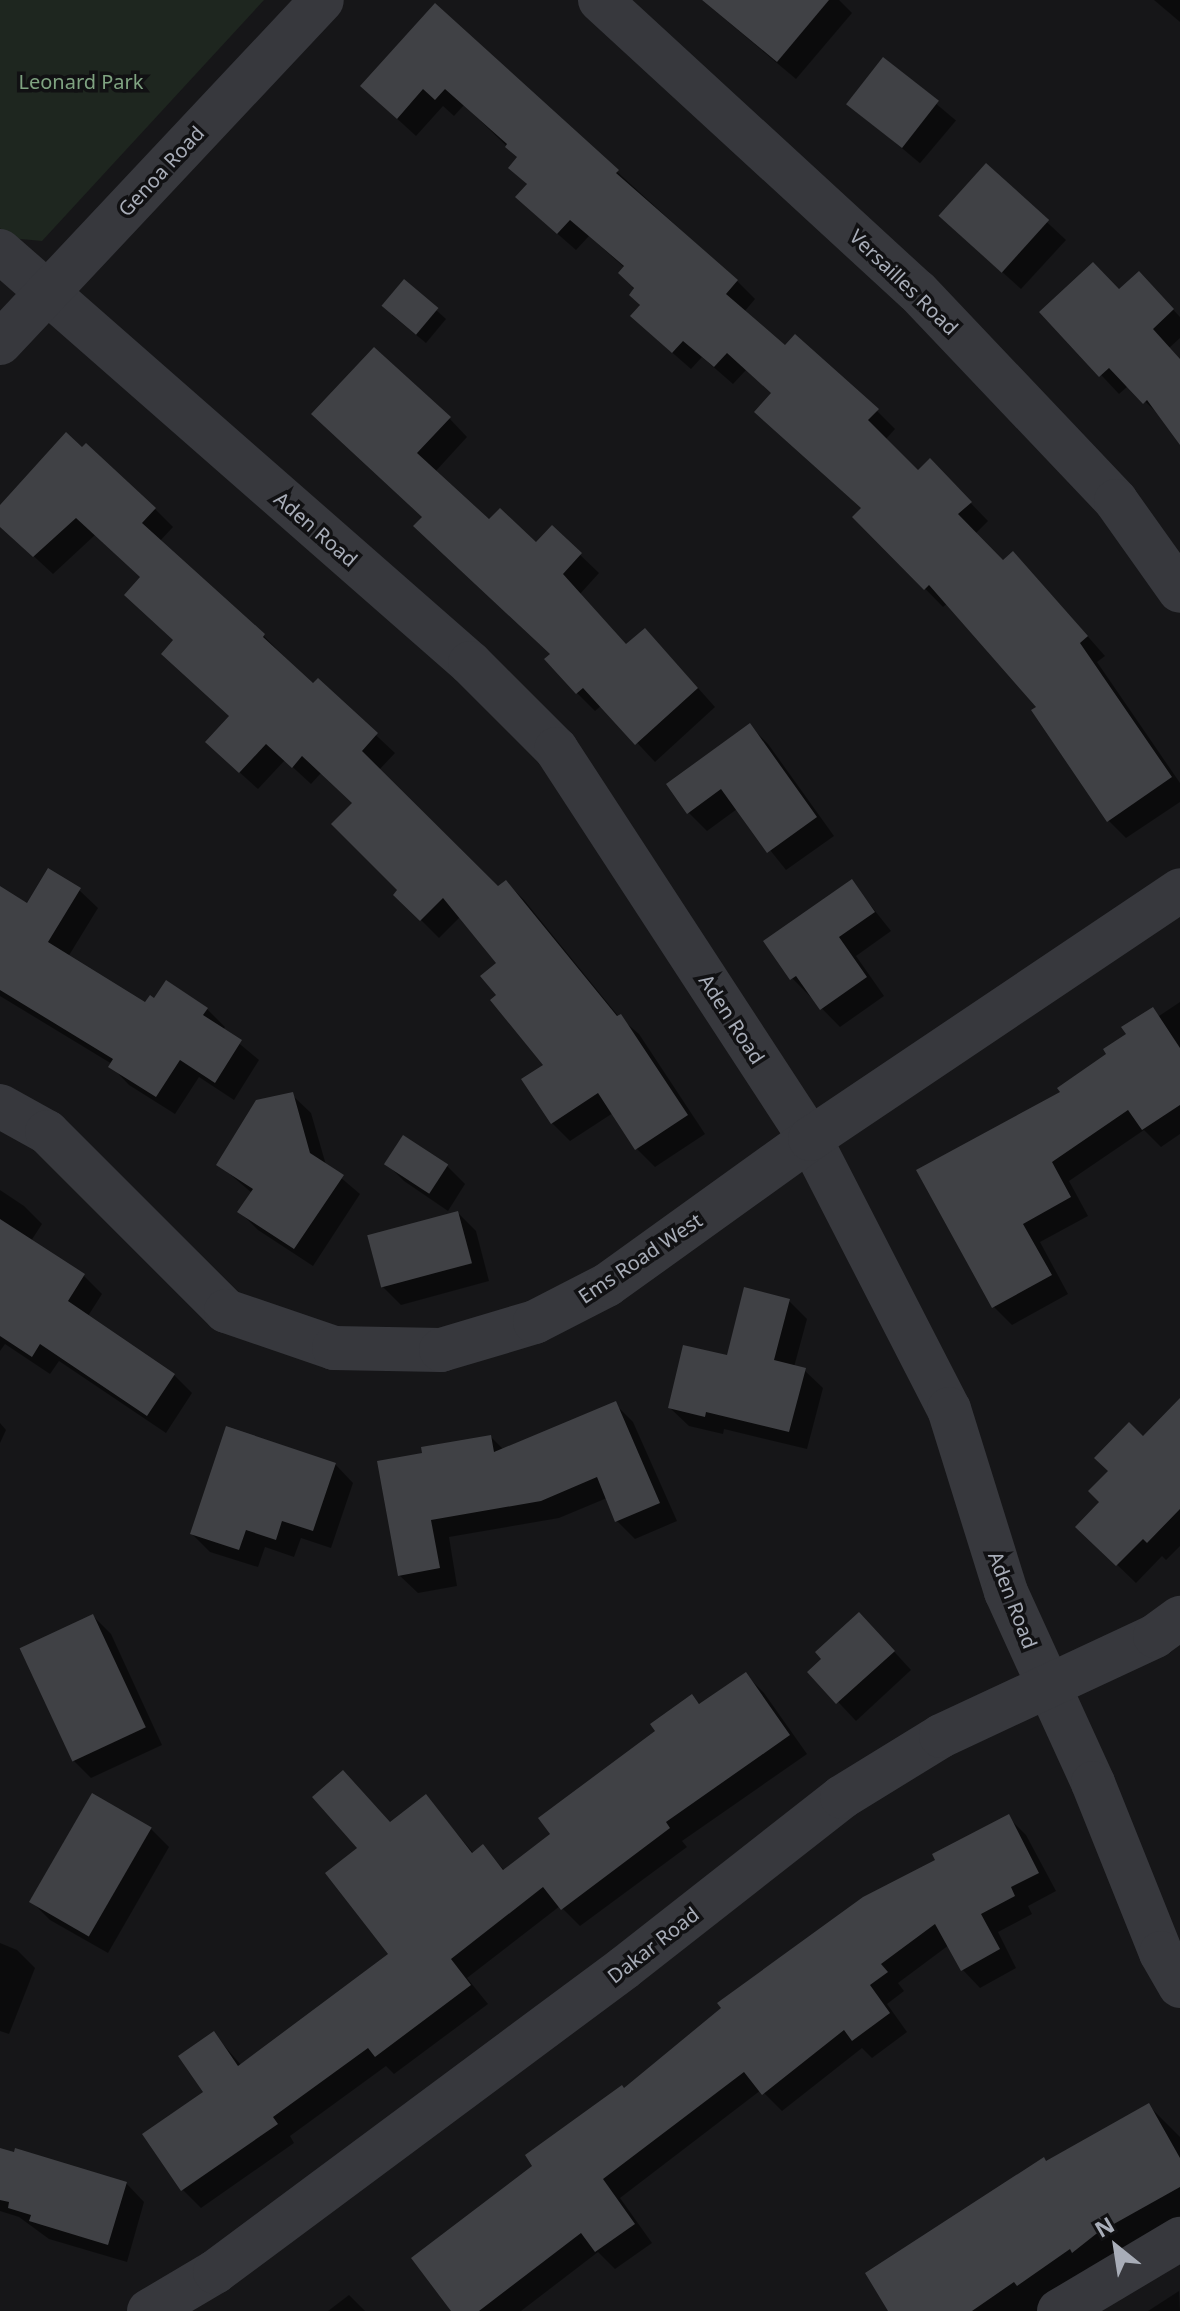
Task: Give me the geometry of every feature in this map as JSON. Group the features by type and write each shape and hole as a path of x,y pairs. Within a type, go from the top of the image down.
{"street":[{"name":"Genoa Road","path":"0,343 322,0"},
{"name":"Versailles Road","path":"600,0 917,291 1116,501 1180,591"},
{"name":"Aden Road","path":"0,251 470,663 556,749 810,1139 949,1409 1006,1592 1049,1685 1161,1953 1180,1986"},
{"name":"Ems Road West","path":"0,1106 47,1132 226,1311 334,1348 441,1350 535,1322 607,1285 810,1139 1180,890"},
{"name":"Dakar Road","path":"149,2311 215,2272 624,1968 842,1797 941,1736 1155,1636 1180,1618"},
{"path":"1059,2311 1180,2239"}],"green space":[{"name":"Leonard Park","path":"0,0 264,0 42,241 10,238 0,228"}],"building":[{"path":"702,0 829,0 777,62"},
{"path":"435,3 619,170 616,173 738,280 726,294 785,345 795,334 879,409 868,420 918,470 930,458 972,502 958,514 1003,560 1013,551 1088,636 1080,643 1172,777 1107,822 1031,710 1036,707 929,585 924,590 852,517 861,508 754,412 771,393 727,353 714,367 683,341 672,353 630,316 640,305 629,295 634,288 618,273 624,266 570,220 557,234 515,197 527,184 508,168 517,157 505,147 507,144 445,89 435,100 423,89 397,119 360,86"},
{"path":"883,57 939,101 902,148 846,104"},
{"path":"986,163 1049,220 1002,273 938,216"},
{"path":"1093,262 1119,289 1139,271 1174,309 1153,329 1180,359 1180,445 1147,400 1143,404 1109,368 1099,377 1039,312"},
{"path":"404,279 438,308 416,335 382,306"},
{"path":"374,347 451,417 417,453 489,519 500,508 536,542 552,525 582,553 563,574 626,644 645,628 698,688 635,745 583,688 576,694 544,659 550,654 413,526 422,517 311,414"},
{"path":"66,432 82,447 86,443 156,508 142,523 265,634 263,637 313,683 318,678 378,733 362,751 498,886 506,880 617,1016 621,1014 688,1115 635,1150 598,1093 551,1124 521,1079 543,1065 490,1000 496,995 480,976 496,963 443,898 420,921 393,895 397,890 331,824 352,803 302,756 292,768 266,744 239,773 205,742 229,716 161,654 173,640 124,595 140,577 76,518 33,557 0,527 0,505"},
{"path":"750,723 817,817 767,853 721,789 687,814 666,784"},
{"path":"48,868 81,888 48,942 145,1002 150,995 154,998 166,980 208,1008 203,1015 242,1040 215,1083 180,1060 156,1097 108,1067 113,1059 0,990 0,886 27,903"},
{"path":"852,879 875,912 839,937 867,977 820,1010 796,976 790,980 763,941"},
{"path":"1153,1007 1180,1048 1180,1105 1142,1130 1128,1110 1052,1162 1071,1197 1023,1224 1052,1275 992,1308 916,1170 1060,1092 1057,1088 1106,1054 1103,1049 1126,1034 1121,1027"},
{"path":"293,1092 310,1153 344,1175 294,1249 237,1212 253,1189 216,1165 256,1100"},
{"path":"403,1135 448,1164 429,1194 384,1164"},
{"path":"458,1211 472,1263 381,1287 367,1235"},
{"path":"0,1219 85,1274 68,1301 175,1374 147,1416 40,1344 32,1357 0,1336"},
{"path":"744,1287 790,1299 774,1360 806,1368 789,1432 706,1412 705,1417 668,1408 683,1345 727,1355"},
{"path":"1180,1398 1180,1509 1147,1543 1143,1539 1116,1566 1075,1527 1099,1502 1088,1491 1108,1471 1094,1458 1129,1422 1143,1436"},
{"path":"616,1401 660,1503 615,1522 597,1477 541,1501 431,1520 440,1568 398,1576 377,1461 422,1453 421,1447 491,1435 494,1452"},
{"path":"226,1426 336,1463 313,1531 282,1521 276,1540 246,1530 239,1550 190,1534"},
{"path":"859,1612 895,1651 836,1704 807,1672 821,1659 815,1652"},
{"path":"93,1614 146,1727 72,1762 20,1648"},
{"path":"746,1672 790,1735 666,1822 670,1828 561,1910 543,1887 451,1959 471,1985 375,2057 368,2048 273,2117 278,2124 181,2191 142,2134 203,2092 178,2056 214,2031 238,2066 388,1954 325,1873 357,1848 312,1797 343,1770 390,1822 426,1794 472,1853 483,1844 503,1870 550,1834 538,1818 655,1731 650,1724 692,1694 699,1704"},
{"path":"92,1793 152,1828 89,1937 29,1902"},
{"path":"1009,1814 1039,1873 1011,1887 1015,1896 981,1914 1000,1949 961,1971 935,1924 881,1964 888,1972 870,1985 890,2013 852,2041 844,2030 762,2095 744,2072 603,2179 635,2224 595,2252 581,2233 479,2311 451,2311 411,2258 532,2166 525,2155 622,2085 624,2088 721,2008 717,2003 863,1897 935,1860 932,1854"},
{"path":"1149,2103 1180,2158 1180,2187 1096,2234 1072,2253 1070,2249 1017,2286 1014,2282 972,2311 888,2311 865,2273 1044,2157 1046,2161"},
{"path":"0,2148 14,2152 15,2148 127,2182 108,2245 29,2221 31,2215 8,2208 9,2202 0,2200"}]}
